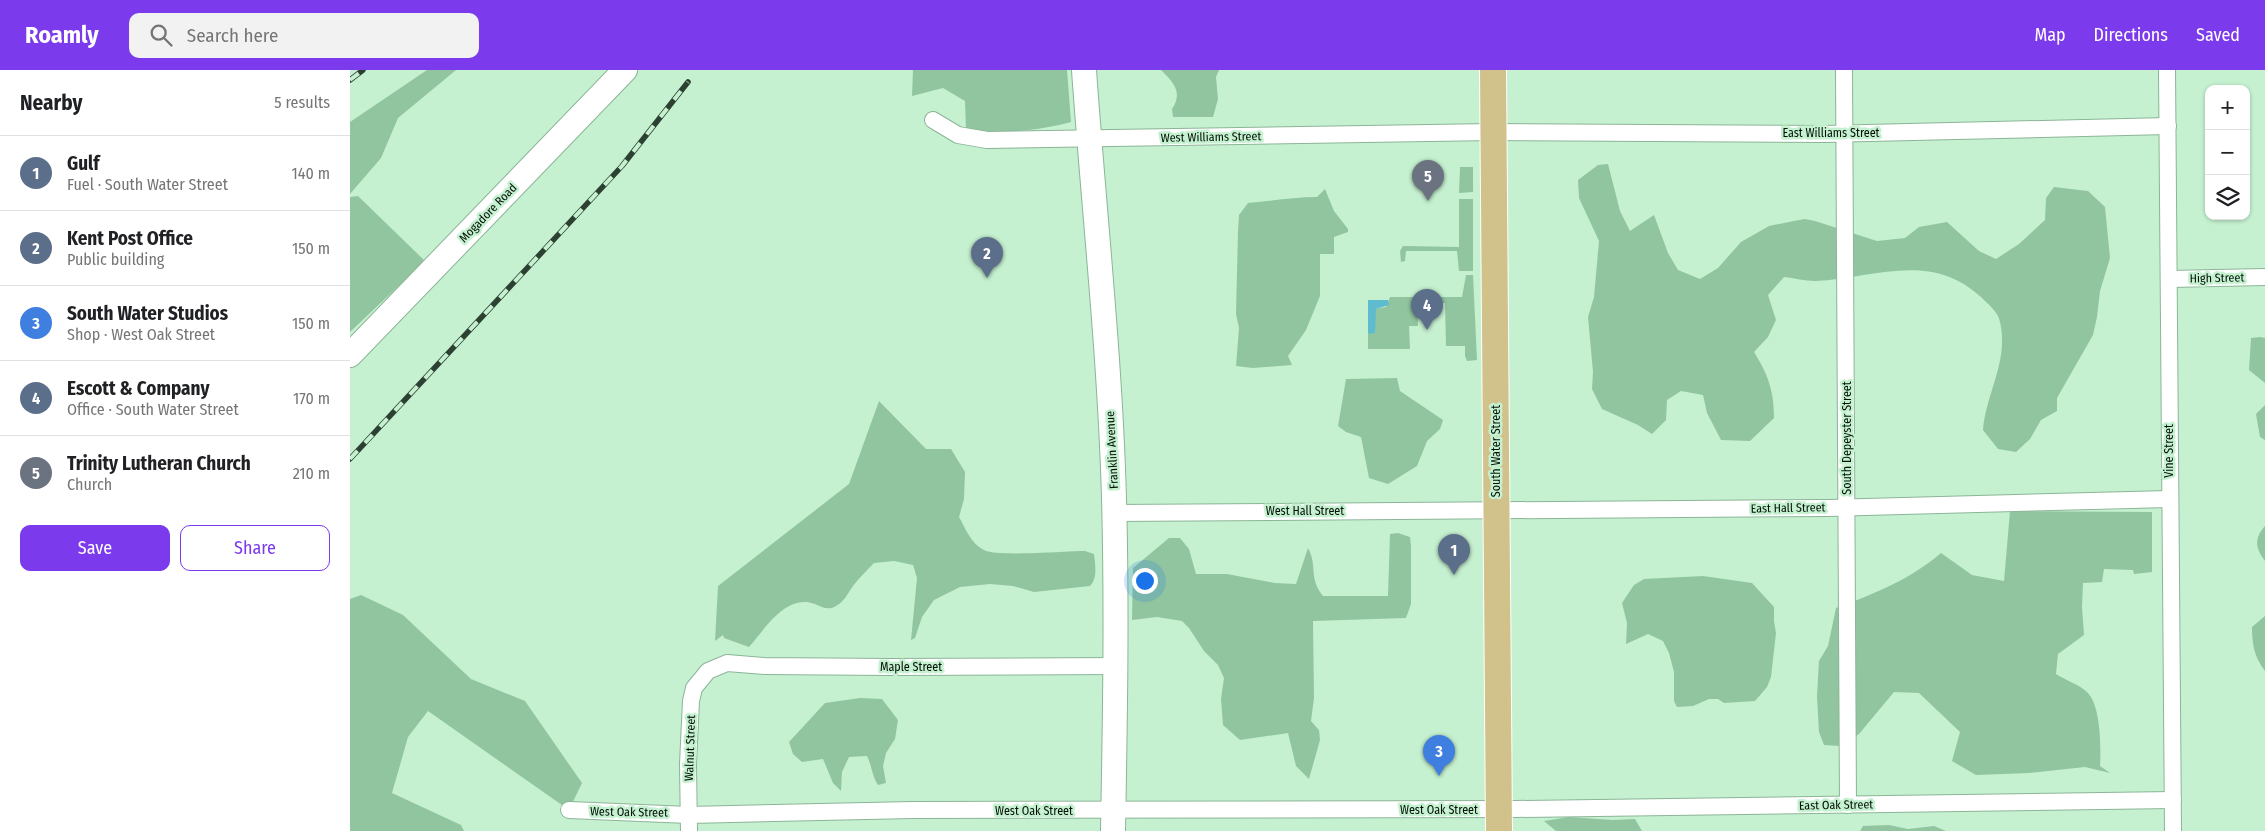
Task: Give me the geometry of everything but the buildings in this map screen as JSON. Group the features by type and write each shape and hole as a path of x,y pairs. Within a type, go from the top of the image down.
{"main road":[{"name":"South Water Street","path":"1493,70 1499,820"}],"street":[{"name":"Mogadore Road","path":"350,354 625,70"},
{"name":"Franklin Avenue","path":"1084,70 1109,386 1114,513 1116,666 1113,821"},
{"name":"South Depeyster Street","path":"1844,70 1848,805"},
{"name":"Vine Street","path":"2167,70 2173,831"},
{"name":"West Williams Street","path":"934,120 958,135 973,139 1089,139 1493,132"},
{"name":"East Williams Street","path":"1493,132 1845,134 2168,126"},
{"name":"High Street","path":"2169,279 2265,277"},
{"name":"East Hall Street","path":"1496,510 1847,507 2169,500"},
{"name":"West Hall Street","path":"1114,513 1496,510"},
{"name":"Maple Street","path":"708,670 727,663 766,666 890,667 1116,666"},
{"name":"Walnut Street","path":"689,823 688,764 691,701 694,688 708,670"},
{"name":"East Oak Street","path":"1499,820 1848,805 2173,800"},
{"name":"West Oak Street","path":"570,810 689,823 914,810 1113,821 1499,820"}],"green space":[{"path":"427,70 456,70 398,118 381,158 350,194 350,122"},
{"path":"913,70 1067,70 1071,122 1046,128 1019,131 992,132 966,130 965,101 943,88 912,96"},
{"path":"1161,70 1219,70 1216,77 1218,99 1213,117 1173,117 1172,109 1177,92"},
{"path":"1608,164 1620,211 1630,231 1654,215 1668,253 1678,270 1700,279 1718,268 1741,242 1769,226 1805,219 1877,241 1905,238 1919,227 1947,222 1979,251 1996,259 2019,244 2045,220 2046,198 2054,187 2088,191 2105,207 2110,258 2100,291 2093,335 2057,398 2057,411 2041,420 2030,439 2016,452 1998,449 1983,430 2002,350 2002,336 1998,315 1982,298 1963,283 1943,275 1923,271 1902,270 1815,281 1784,277 1768,295 1776,320 1768,337 1754,352 1769,383 1773,399 1774,418 1750,441 1721,440 1707,413 1703,395 1681,391 1667,400 1666,420 1652,434 1638,425 1602,409 1592,389 1593,372 1588,317 1594,297 1599,241 1579,198 1578,180 1598,165"},
{"path":"1460,167 1473,167 1473,192 1459,193"},
{"path":"1325,189 1334,211 1348,229 1348,232 1334,237 1334,254 1320,254 1320,296 1306,330 1288,356 1292,365 1253,368 1236,366 1239,328 1236,314 1239,215 1248,203 1317,197"},
{"path":"358,196 425,261 350,332 350,197"},
{"path":"1459,199 1473,199 1473,271 1459,271 1457,251 1406,251 1405,261 1401,262 1400,251 1403,246 1459,247"},
{"path":"1466,275 1473,275 1477,360 1467,361 1465,346 1446,346 1445,303 1417,304 1418,326 1409,326 1410,349 1368,349 1368,333 1375,333 1375,309 1386,307 1390,297 1462,297"},
{"path":"2251,338 2265,338 2265,383 2249,370"},
{"path":"1397,378 1400,391 1443,420 1440,429 1427,441 1417,466 1388,484 1369,478 1361,437 1346,432 1338,426 1346,379"},
{"path":"879,401 926,449 951,449 965,472 964,499 959,517 969,536 979,547 991,552 1002,553 1085,551 1094,554 1095,571 1093,583 1090,586 1034,592 1013,586 990,584 960,587 934,600 922,617 915,638 911,640 917,578 913,565 894,561 874,563 855,583 844,600 831,608 804,602 786,608 769,623 749,647 724,638 723,635 715,641 718,586 849,484"},
{"path":"2265,405 2265,440 2260,437 2256,414"},
{"path":"2010,511 2152,512 2152,572 2134,574 2133,570 2104,569 2102,582 2083,583 2084,635 2058,654 2056,674 2084,689 2092,698 2098,716 2100,766 2110,773 2085,767 2029,773 1976,775 1952,761 1960,732 1919,693 1894,692 1859,734 1840,746 1824,745 1819,732 1817,696 1819,661 1828,646 1836,608 1905,578 1941,553 1972,575 2004,581"},
{"path":"2265,526 2265,561 2259,552 2257,543 2261,530"},
{"path":"1398,533 1410,537 1411,546 1411,604 1406,618 1313,621 1314,698 1311,721 1319,730 1320,740 1309,779 1296,766 1288,733 1240,740 1223,725 1221,699 1224,678 1218,665 1204,651 1189,628 1182,621 1157,617 1132,620 1133,568 1169,538 1180,538 1189,549 1196,574 1227,574 1275,583 1296,584 1308,548 1311,554 1314,577 1318,589 1323,596 1388,596 1390,534"},
{"path":"1703,576 1752,583 1774,607 1776,633 1771,677 1767,687 1755,701 1724,703 1718,699 1709,699 1693,706 1677,707 1674,701 1674,672 1669,653 1663,641 1648,634 1626,644 1627,623 1622,603 1634,585 1644,579"},
{"path":"361,595 403,615 471,679 525,701 582,783 569,810 428,711 408,737 392,793 461,825 464,831 350,831 350,599"},
{"path":"2265,616 2265,671 2258,661 2254,650 2252,627"},
{"path":"860,698 882,699 898,720 895,739 886,753 883,766 886,783 878,785 867,756 849,757 842,772 841,791 833,783 823,759 802,762 793,754 789,742 825,703"},
{"path":"1569,817 1613,820 1635,819 1642,831 1556,831 1544,821"},
{"path":"1889,825 1908,829 1934,826 1946,831 1860,831 1863,826"}],"water":[{"path":"1368,300 1388,300 1389,305 1376,309 1375,333 1370,334 1368,333"}],"railway":[{"path":"350,80 363,70"},
{"path":"350,459 622,166 688,82"}],"place":[{"name":"Trinity Lutheran Church","path":"1428,201"},
{"name":"Kent Post Office","path":"987,278"},
{"name":"Escott & Company","path":"1427,330"},
{"name":"Gulf","path":"1454,575"},
{"name":"South Water Studios","path":"1439,776"}]}
